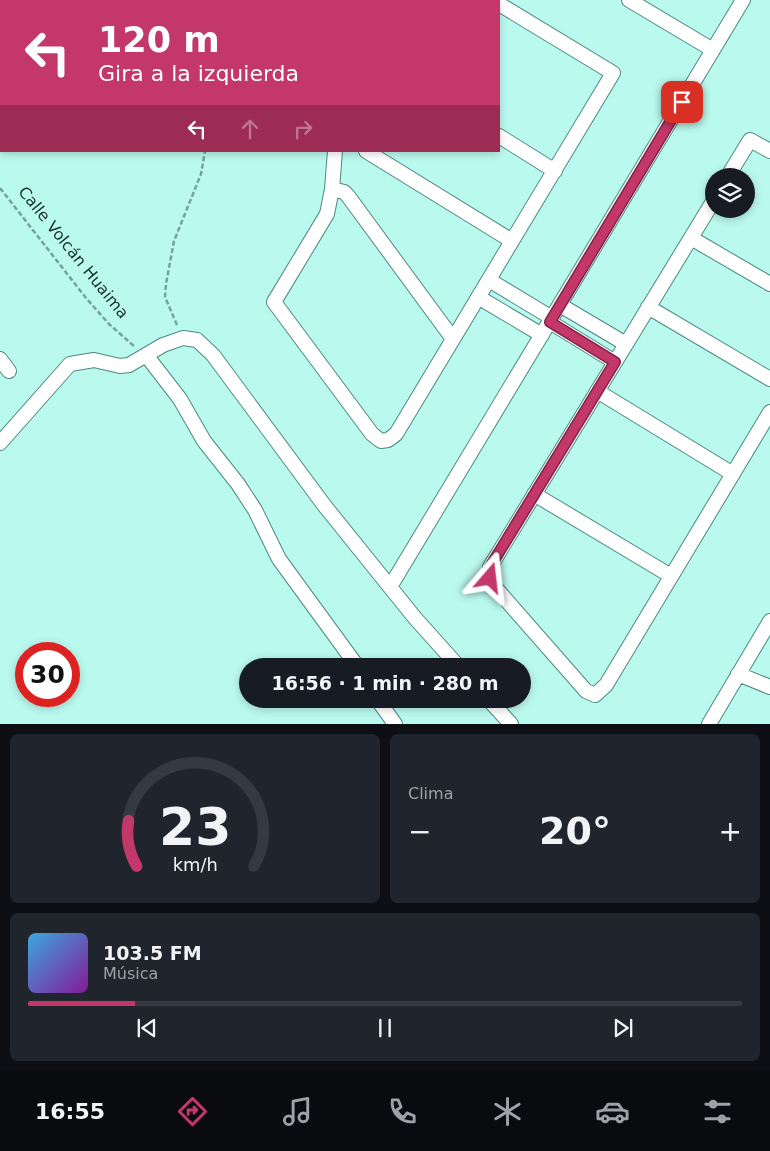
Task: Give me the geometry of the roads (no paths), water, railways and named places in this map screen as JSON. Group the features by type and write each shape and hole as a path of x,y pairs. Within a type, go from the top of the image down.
{"street":[{"path":"629,0 713,50"},
{"path":"390,587 743,0"},
{"path":"335,152 332,189 327,214 274,302 372,434 381,441 388,440 396,434 613,73 500,5"},
{"path":"500,137 555,170"},
{"path":"733,168 750,140 770,151"},
{"path":"368,152 512,241"},
{"path":"332,189 344,192 348,196 453,339"},
{"path":"705,215 490,567 490,578 493,585 586,691 595,695 606,685 770,412"},
{"path":"691,238 770,284"},
{"path":"489,280 615,362"},
{"path":"478,297 542,335"},
{"path":"560,304 626,344"},
{"path":"648,307 770,379"},
{"path":"0,443 70,364 94,360 120,366 129,364 163,345 183,338 197,340 213,355 324,505 415,618 451,658"},
{"path":"146,355 180,399 204,441 238,484 255,510 279,559 351,658"},
{"path":"0,359 9,371"},
{"path":"597,390 733,474"},
{"path":"534,494 671,576"},
{"path":"709,724 770,621"},
{"path":"738,674 770,687"},
{"path":"383,708 395,724"},
{"path":"496,708 511,724"}]}
